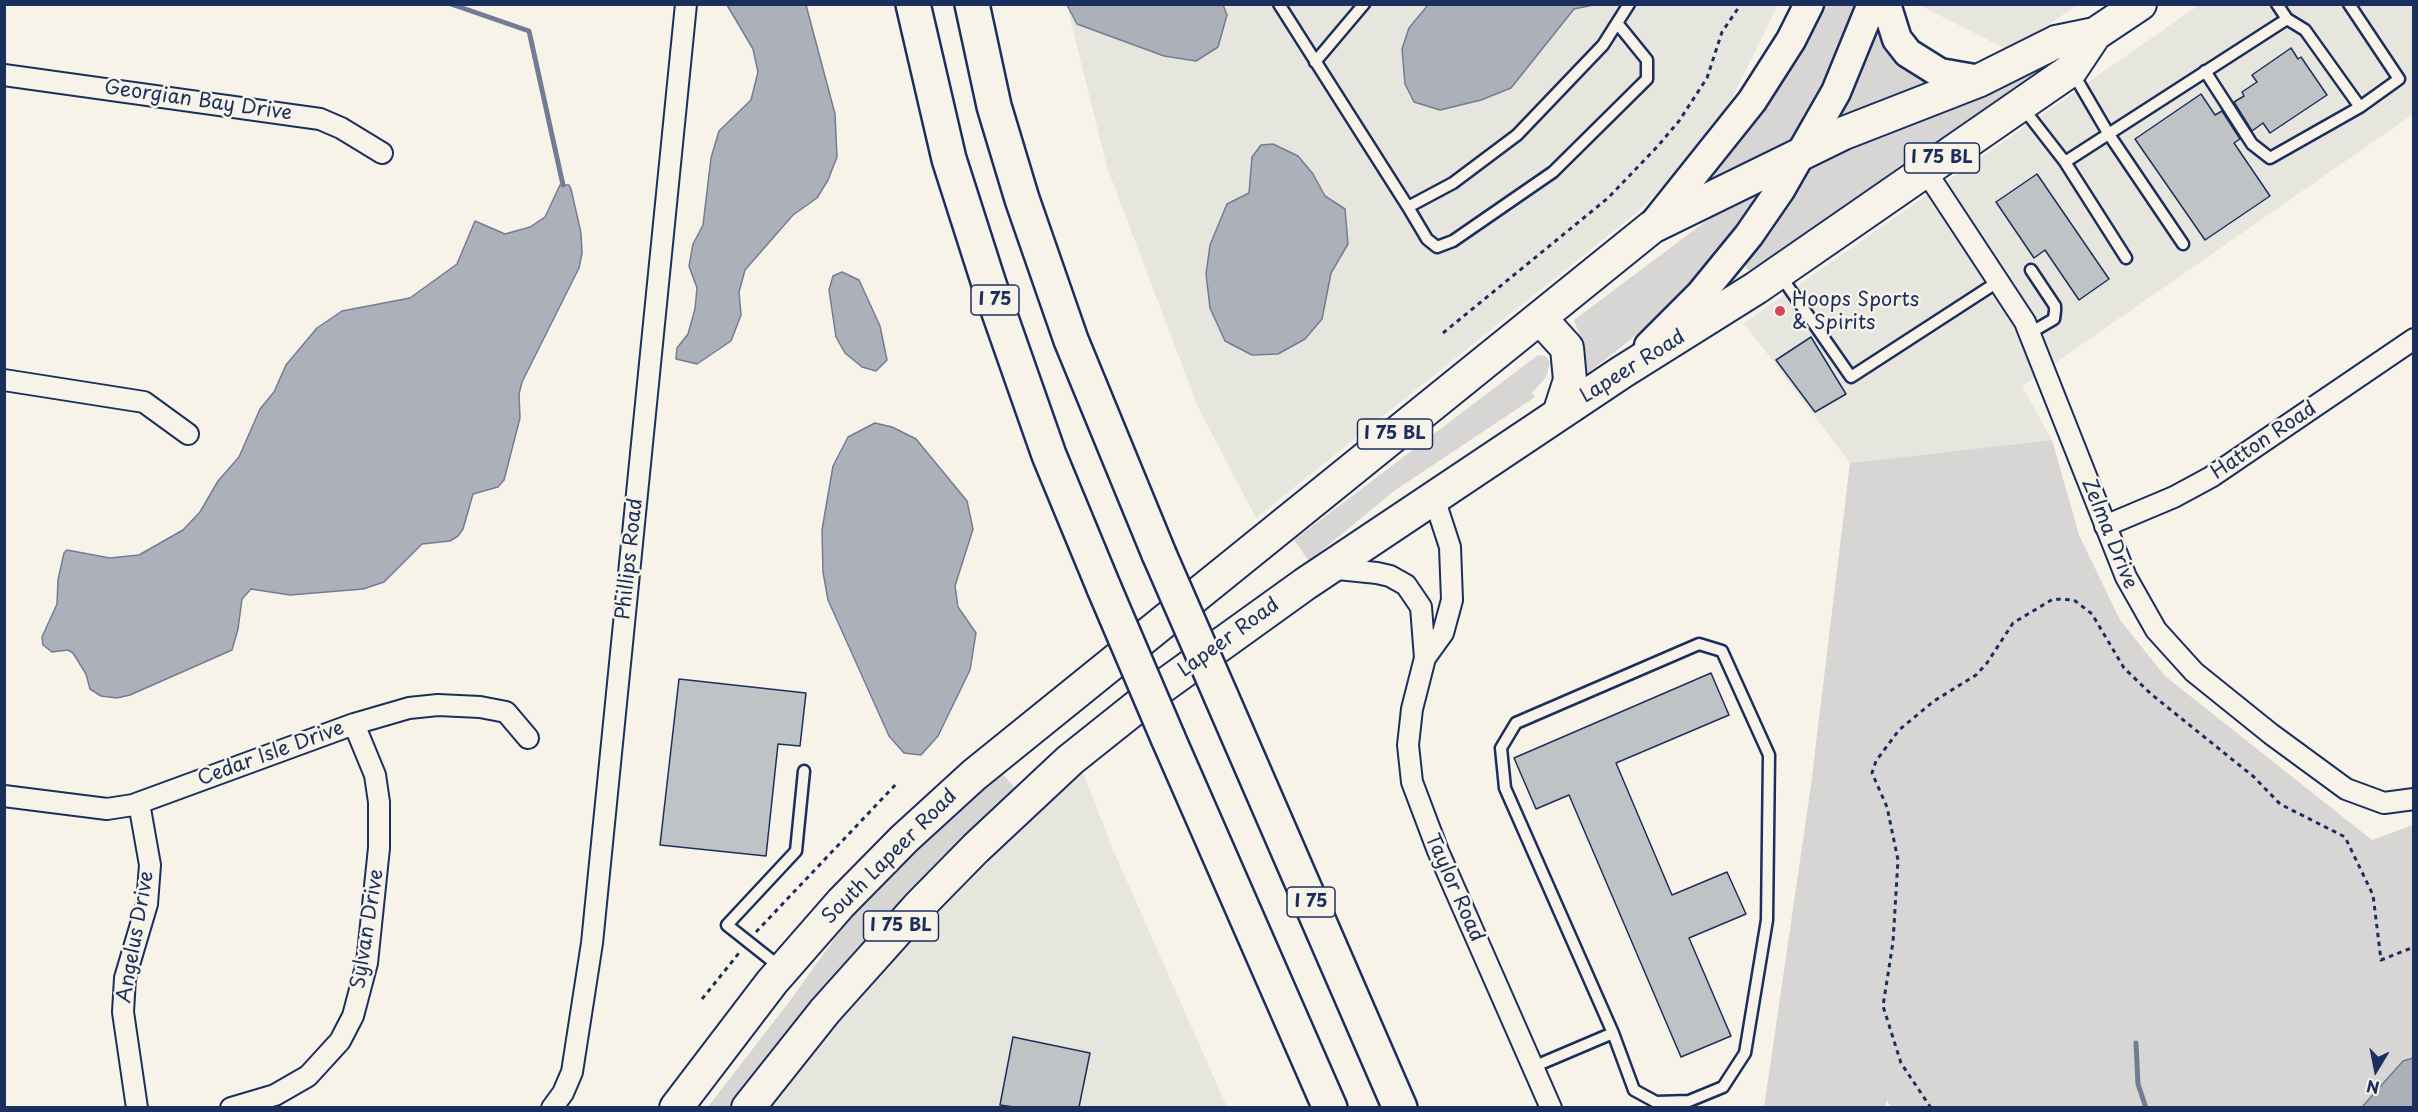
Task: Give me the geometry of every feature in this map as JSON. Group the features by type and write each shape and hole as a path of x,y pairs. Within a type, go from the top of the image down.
{"highway":[{"name":"I 75","path":"913,4 949,159 989,284 1049,455 1168,738 1330,1107"},
{"name":"I 75","path":"972,4 994,106 1022,199 1071,340 1160,554 1400,1107"}],"main road":[{"path":"1652,227 1752,101 1791,40 1809,4"},
{"path":"1622,372 1700,295 1765,213 1836,92 1872,4"},
{"path":"1886,4 1897,39 1915,59 1940,73 1980,80"},
{"name":"Lapeer Road","path":"1140,641 1652,227 1701,205 1802,152 1980,80 2056,42 2095,34 2140,4"},
{"name":"Lapeer Road","path":"748,1107 825,1011 975,848 1070,760 1159,689 1328,568 1622,372 1778,272 2071,70 2095,34"},
{"path":"1537,321 1549,328 1567,348 1570,380 1567,396 1559,414"},
{"name":"South Lapeer Road","path":"676,1107 783,969 841,903 904,839 1021,734 1140,641"}],"street":[{"name":"Phillips Road","path":"552,1107 563,1093 572,1072 592,943 686,4"},
{"name":"Georgian Bay Drive","path":"5,81 320,119 341,128 382,153"},
{"name":"Zelma Drive","path":"1925,170 1999,281 2030,333 2126,577 2142,608 2168,645 2194,672 2271,734 2346,789 2377,802 2405,801"},
{"name":"Hatton Road","path":"2105,526 2174,497 2211,477 2414,339"},
{"path":"4,380 144,402 188,434"},
{"name":"Taylor Road","path":"1425,658 1443,633 1449,614 1453,586 1450,547 1434,498"},
{"name":"Taylor Road","path":"1328,568 1383,574 1406,585 1421,607 1425,658 1408,732 1412,782 1434,843 1551,1107"},
{"name":"Cedar Isle Drive","path":"4,796 107,809 139,803 354,724 409,708 438,705 480,707 506,712 528,738"},
{"name":"Sylvan Drive","path":"231,1107 275,1095 308,1076 340,1041 353,1016 367,963 380,848 379,802 375,775 354,724"},
{"name":"Angelus Drive","path":"137,1107 123,1012 125,978 147,904 150,865 139,803"}],"lane":[{"path":"1279,4 1427,239 1437,247 1453,241 1553,172 1647,79 1647,60 1617,23"},
{"path":"1315,62 1364,4"},
{"path":"1408,207 1453,183 1517,135 1603,45 1629,4"},
{"path":"2277,4 2287,19 2306,30 2360,107"},
{"path":"2205,71 2252,144 2270,159 2360,107 2399,79 2349,4"},
{"path":"2065,162 2287,19"},
{"path":"2071,70 2108,133 2183,244"},
{"path":"2020,104 2065,162 2126,258"},
{"path":"2030,333 2054,319 2055,311 2055,306 2031,270"},
{"path":"1778,272 1851,377 1999,281"},
{"path":"1699,644 1722,651 1769,754 1767,920 1745,1053 1723,1087 1689,1101 1656,1102 1634,1090 1613,1033 1505,788 1501,748 1516,723 1699,644"},
{"path":"783,969 727,925 796,851 804,771"},
{"path":"1533,1067 1613,1033"}],"path":[{"path":"1443,333 1600,205 1657,147 1679,121 1707,78 1722,32 1742,4"},
{"path":"1930,1107 1901,1063 1883,1005 1893,942 1898,860 1887,807 1872,773 1876,761 1899,730 1934,701 1976,675 1988,663 2013,623 2053,599 2074,600 2092,615 2124,668 2151,694 2254,777 2280,804 2345,837 2373,895 2381,960 2414,947"},
{"path":"702,999 749,942 898,782"}],"shaded area":[{"path":"727,5 806,5 835,114 837,157 828,180 817,198 793,215 745,270 739,292 741,315 731,341 697,364 676,359 677,348 688,334 695,309 697,288 689,266 693,244 703,225 711,158 719,131 751,100 758,72 753,49"},
{"path":"1067,5 1778,5 1732,98 1716,123 1682,166 1640,210 1256,518 1198,407 1107,167"},
{"path":"1067,5 1223,5 1227,15 1218,47 1196,61 1164,56 1077,24"},
{"path":"1428,5 1593,5 1574,9 1511,88 1481,100 1440,110 1414,102 1405,84 1402,49 1409,28"},
{"path":"1823,5 1859,5 1798,140 1720,182 1712,174 1810,31"},
{"path":"1919,5 2077,5 2010,51"},
{"path":"2199,5 2413,5 2413,114 2022,386 2052,440 1850,463 1744,323"},
{"path":"1879,19 1938,82 1833,124"},
{"path":"2041,66 2045,70 1753,272 1747,269 1745,263 1816,158"},
{"path":"1273,144 1298,156 1313,174 1325,196 1345,209 1348,244 1331,273 1322,319 1305,339 1278,354 1252,355 1225,341 1210,308 1206,274 1210,245 1227,204 1249,193 1252,157 1261,145"},
{"path":"560,185 569,185 571,189 581,233 582,253 579,268 522,382 519,394 520,418 504,480 498,487 473,494 463,529 458,536 450,541 422,544 384,582 363,589 290,595 251,589 242,599 238,629 232,650 130,695 117,698 101,696 90,689 86,674 73,653 68,650 52,652 43,645 42,637 57,604 58,580 64,553 67,550 110,558 139,555 183,530 200,512 218,481 239,457 260,409 274,392 286,365 317,328 342,311 410,298 457,264 475,221 505,234 530,227 545,217"},
{"path":"1766,187 1740,229 1682,295 1589,372 1585,370 1584,347 1574,320 1706,221 1736,201"},
{"path":"842,272 859,280 880,326 887,360 876,371 862,367 845,353 836,337 829,290 833,276"},
{"path":"1538,355 1546,356 1550,363 1546,377 1532,393 1535,397 1394,491 1309,561 1294,540"},
{"path":"875,423 892,427 916,439 967,501 973,529 955,586 958,607 976,633 970,670 938,736 921,755 904,753 889,736 828,600 823,572 822,530 833,466 848,437"},
{"path":"2052,440 2079,535 2120,620 2165,676 2372,840 2413,825 2413,1107 1891,1108 1887,1100 1885,1107 1764,1108 1811,785 1850,463"},
{"path":"1081,767 1113,850 1227,1107 768,1108 892,948"},
{"path":"1001,772 1016,789 751,1080 730,1107 707,1108 789,1002 845,924 890,875"},
{"path":"2413,1058 2413,1107 2362,1107 2403,1061"}],"building":[{"path":"2291,48 2298,59 2301,57 2327,95 2270,133 2263,123 2252,131 2234,102 2244,96 2242,92 2257,82 2252,75"},
{"path":"2201,94 2215,115 2222,111 2240,139 2234,143 2270,196 2205,240 2135,139"},
{"path":"2037,174 2109,279 2079,300 2045,250 2034,258 1996,202"},
{"path":"1811,337 1846,394 1815,412 1776,360"},
{"path":"1711,673 1729,715 1616,763 1672,895 1727,872 1746,914 1689,938 1731,1036 1681,1057 1569,795 1536,809 1514,758"},
{"path":"679,679 806,693 800,746 778,744 766,856 660,845"},
{"path":"1013,1037 1090,1053 1079,1107 1000,1105"}],"waterway":[{"path":"451,4 529,31 563,185"},
{"path":"2136,1043 2138,1084 2146,1108"}],"place":[{"name":"Hoops Sports & Spirits","path":"1780,311"}]}
